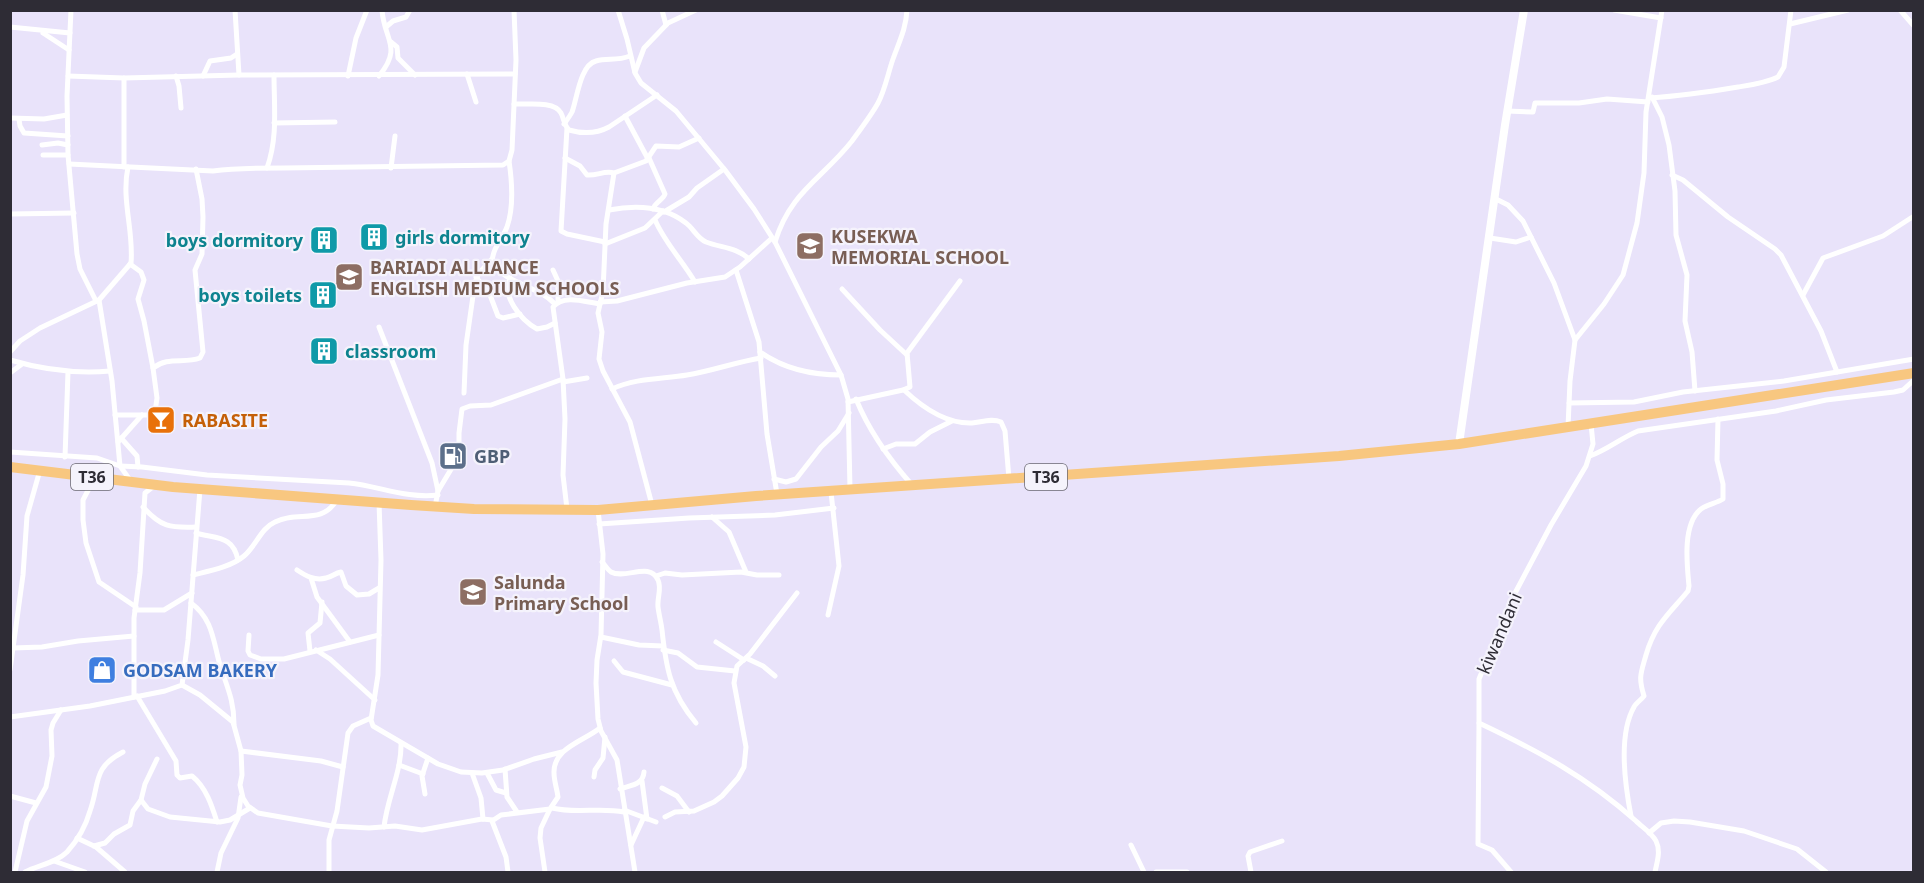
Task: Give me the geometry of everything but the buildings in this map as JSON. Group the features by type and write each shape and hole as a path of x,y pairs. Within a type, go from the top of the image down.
{"highway":[{"name":"T36","path":"11,467 131,482 435,507 598,510 912,484 1339,456 1459,444 1914,373"}],"street":[{"path":"71,10 67,115 68,155 77,254 80,269 98,300 120,440 120,466 131,482"},
{"path":"235,10 239,75"},
{"path":"348,76 356,38 367,10"},
{"path":"379,75 390,60 391,42 382,10"},
{"path":"386,27 406,17 410,10"},
{"path":"464,393 467,336 477,277 492,259 507,227 511,200 509,161 512,150 515,74 514,10"},
{"path":"618,10 635,73 641,83 676,111 754,209 773,240 841,375 847,390 849,413 850,489"},
{"path":"662,10 666,25"},
{"path":"635,73 644,48 666,25 696,10"},
{"path":"556,303 568,300 600,303 617,301 695,282 716,280 736,270 773,240 787,211 817,176 851,142 878,103 903,35 907,10"},
{"path":"1459,444 1507,111 1524,10"},
{"path":"1614,10 1661,18"},
{"path":"1575,339 1605,304 1623,275 1639,212 1650,99 1662,10"},
{"path":"1507,111 1533,112 1535,103 1650,99 1711,92 1778,77 1784,67 1791,10"},
{"path":"1790,24 1848,10"},
{"path":"1900,10 1914,26"},
{"path":"10,27 70,33"},
{"path":"39,30 69,50"},
{"path":"391,42 397,47 399,59 415,75"},
{"path":"203,76 210,62 231,58 237,54"},
{"path":"565,126 583,75 591,64 597,60 616,60 630,56"},
{"path":"467,74 476,102"},
{"path":"68,76 124,78 239,75 515,74"},
{"path":"267,168 273,150 274,75"},
{"path":"176,76 182,108"},
{"path":"10,352 20,341 39,328 98,300 130,264 132,255 125,179 124,78"},
{"path":"565,126 583,133 601,131 657,95"},
{"path":"1650,99 1662,117 1667,134 1675,191 1676,235 1687,275 1685,321 1692,352 1695,391"},
{"path":"514,104 558,108 562,114 565,126 565,158 561,231 567,234 605,243 645,228 663,212 689,197 697,188 724,169"},
{"path":"10,118 44,119 67,115"},
{"path":"625,116 665,194 656,202 653,209"},
{"path":"19,119 24,133 68,136"},
{"path":"274,123 335,122"},
{"path":"391,168 395,136"},
{"path":"565,158 580,166 587,175 597,175 608,171 614,173 648,159 656,146 679,147 699,138"},
{"path":"42,145 58,143 68,145"},
{"path":"43,155 68,155"},
{"path":"69,164 213,171 267,168 495,166 509,161"},
{"path":"153,368 167,361 196,360 204,352 195,270 202,254 203,217 202,199 195,169"},
{"path":"614,173 598,313 602,332 599,359 630,422 652,505"},
{"path":"1672,175 1683,180 1716,208 1775,249 1786,263 1803,295 1821,331 1837,372"},
{"path":"1496,199 1508,205 1519,215 1532,237 1565,308 1575,339 1571,361 1568,427"},
{"path":"609,210 638,206 663,212 686,223 704,241 738,250 749,259"},
{"path":"10,214 74,213"},
{"path":"1803,295 1823,258 1883,236 1914,216"},
{"path":"655,220 662,236 695,282"},
{"path":"1490,238 1516,242 1532,237"},
{"path":"492,259 496,269 543,293 556,303"},
{"path":"115,415 152,414 157,409 153,368 144,321 138,304 144,280 141,272 130,264"},
{"path":"553,270 558,281 556,303 552,310 563,381 565,419 563,474 567,511"},
{"path":"736,270 756,332 767,434 777,495"},
{"path":"477,277 490,295 498,316 503,318 520,314"},
{"path":"510,278 507,291 520,314 537,329 555,322"},
{"path":"907,355 960,281"},
{"path":"842,289 907,355 911,383 910,387 904,390 848,402"},
{"path":"380,327 432,464 438,493"},
{"path":"612,389 626,384 709,371 760,355 792,368 828,375 841,375"},
{"path":"10,360 68,372 110,371"},
{"path":"1569,403 1618,403 1695,391 1748,386 1914,360"},
{"path":"10,372 22,364"},
{"path":"65,457 68,372"},
{"path":"435,507 438,493 459,456 462,409 470,406 491,405 563,381 587,378"},
{"path":"1590,456 1604,451 1638,431 1776,411 1826,400 1894,392 1903,390 1914,380"},
{"path":"904,390 927,409 952,422 973,423 996,420 1001,422 1005,431 1010,479"},
{"path":"856,399 868,426 912,484"},
{"path":"774,479 786,482 796,479 821,447 838,431 849,413"},
{"path":"120,440 142,415"},
{"path":"1631,818 1627,787 1626,734 1635,704 1644,696 1640,671 1654,631 1688,591 1686,549 1693,517 1701,509 1724,499 1717,460 1718,419"},
{"path":"883,448 896,444 915,444 930,432 952,422"},
{"name":"kiwandani","path":"1511,873 1492,850 1478,844 1479,679 1529,566 1586,466 1593,444 1590,424"},
{"path":"120,440 137,456 138,467"},
{"path":"10,452 97,458 120,466 207,475 340,482 367,485 407,495 438,493"},
{"path":"10,670 23,575 27,516 40,470"},
{"path":"95,477 83,500 83,520 86,543 99,582 135,608 164,610 192,593"},
{"path":"156,484 145,494 143,507 140,573 135,608 135,696 176,761 177,776 180,778 192,776 199,783 209,800 217,822"},
{"path":"182,685 200,487"},
{"path":"828,615 839,566 831,492"},
{"path":"193,575 238,560 246,555 273,522 287,517 323,514 333,507 338,499"},
{"path":"380,502 379,635 375,700 371,718 376,729 428,758 461,772 487,773 562,752"},
{"path":"143,507 160,524 196,530 229,541 238,560"},
{"path":"599,524 775,515 834,508"},
{"path":"598,510 602,562 601,638 596,683 598,719 600,728 615,755 635,873"},
{"path":"712,517 729,532 746,572"},
{"path":"602,562 610,572 644,571 656,576 665,573 681,575 746,572 757,575 779,574"},
{"path":"297,570 311,578 325,579 340,572 346,586 357,595 369,594 379,588"},
{"path":"656,576 660,587 658,608 663,648 672,685 682,705 696,723"},
{"path":"311,578 315,592 350,642"},
{"path":"665,817 675,812 689,812 707,806 722,796 738,778 744,767 746,747 734,683 735,671 797,593"},
{"path":"322,602 320,623 308,633 313,651 330,659 375,700"},
{"path":"191,603 206,616 213,632 218,658 232,699 234,726 241,751 239,813 221,853 217,873"},
{"path":"249,635 248,651 253,657 284,659 379,635"},
{"path":"13,648 42,647 134,636"},
{"path":"601,638 663,648 678,653 697,667 735,671"},
{"path":"716,642 745,659 764,666 775,676"},
{"path":"614,661 623,672 630,675 672,685"},
{"path":"10,717 165,691 182,685 200,695 226,715 234,726"},
{"path":"15,873 27,821 46,787 53,723 62,710"},
{"path":"329,873 329,840 337,812 349,729 371,718"},
{"path":"1479,723 1571,770 1649,833 1657,842 1659,854 1656,873"},
{"path":"545,873 540,832 558,797 554,771 558,756 600,728"},
{"path":"594,777 595,770 603,758 606,737"},
{"path":"384,827 388,800 399,765 401,743"},
{"path":"241,751 321,760 343,767"},
{"path":"25,873 65,854 77,838 90,812 99,773 110,759 123,752"},
{"path":"425,794 423,774 428,758"},
{"path":"94,846 105,843 114,834 130,825 133,811 141,800 145,784 157,759"},
{"path":"399,765 423,774"},
{"path":"505,769 508,802 517,812"},
{"path":"631,845 645,818 642,781 644,772"},
{"path":"472,773 481,798 483,819"},
{"path":"487,773 496,790 506,793"},
{"path":"620,789 642,781"},
{"path":"662,788 682,801 689,812"},
{"path":"241,793 250,808 267,816 332,826 431,830 483,819 493,820"},
{"path":"10,796 36,803"},
{"path":"141,800 148,809 170,817 217,822 230,820 250,808"},
{"path":"493,820 496,816 517,812 544,811 551,808 572,811 604,809 624,811 656,822"},
{"path":"493,820 506,858 508,873"},
{"path":"1649,833 1661,823 1674,821 1744,831 1797,849 1826,873"},
{"path":"77,838 94,846 125,873"},
{"path":"1251,873 1248,856 1250,852 1282,841"},
{"path":"1131,845 1144,873"},
{"path":"53,861 85,873"},
{"path":"1156,873 1187,873"}],"place":[{"name":"girls dormitory","path":"374,237"},
{"name":"boys dormitory","path":"324,240"},
{"name":"KUSEKWA MEMORIAL SCHOOL","path":"810,246"},
{"name":"BARIADI ALLIANCE ENGLISH MEDIUM SCHOOLS","path":"349,277"},
{"name":"boys toilets","path":"323,295"},
{"name":"classroom","path":"324,351"},
{"name":"RABASITE","path":"161,420"},
{"name":"GBP","path":"453,456"},
{"name":"Salunda Primary School","path":"473,592"},
{"name":"GODSAM BAKERY","path":"102,670"}]}
